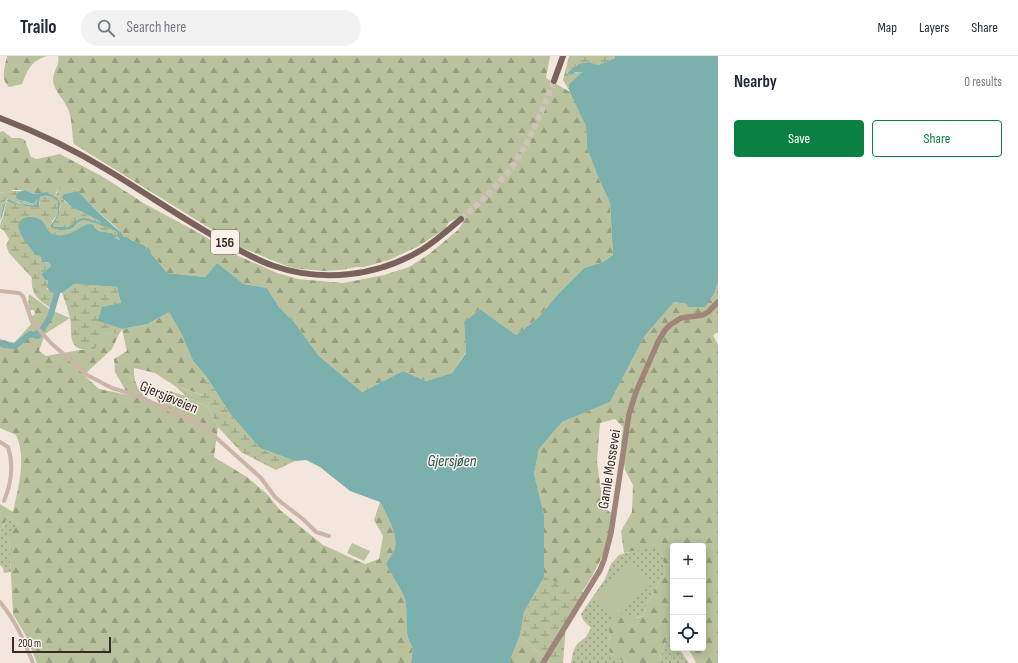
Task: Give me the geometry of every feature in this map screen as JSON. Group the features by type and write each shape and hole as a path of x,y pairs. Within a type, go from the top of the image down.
{"main road":[{"path":"554,81 563,56"},
{"name":"156","path":"0,118 25,128 92,161 173,212 238,249 264,262 292,271 340,275 358,273 384,267 408,257 424,248 461,219"},
{"name":"Gamle Mossevei","path":"543,663 600,570 604,560 611,533 632,402 658,342 665,330 676,320 708,312 718,302"}],"street":[{"name":"Gjersjøveien","path":"0,291 19,293 23,296 29,316 40,332 87,375 98,382 138,396 202,425 261,478 275,497 303,519 316,532 329,536"},
{"path":"0,442 8,447 11,471 11,480 4,501"},
{"path":"0,602 12,616 33,663"}],"green space":[{"path":"7,56 47,56 37,60 31,66 22,84 9,87 6,84 4,77"},
{"path":"58,56 550,56 546,78 572,93 586,126 587,148 610,203 613,255 603,262 584,268 559,293 538,318 516,335 480,309 464,322 466,352 452,373 426,381 403,371 362,392 319,356 294,322 279,307 267,288 244,284 217,263 205,277 167,273 144,245 124,237 117,228 87,202 78,191 72,188 58,189 54,197 49,193 34,194 25,190 11,190 5,193 0,192 0,132 3,131 12,138 21,138 25,140 31,157 37,159 60,154 105,178 145,204 234,254 277,273 298,279 343,283 384,275 409,267 429,254 458,230 463,220 460,217 449,222 445,229 417,247 389,260 364,267 324,271 289,267 240,247 74,144 71,119 68,109 53,83 53,77 58,63"},
{"path":"569,56 615,57 608,62 599,65 584,63 567,72 570,74 582,72 569,84 569,90 563,80"},
{"path":"10,188 13,191 21,191 19,192 22,201 34,204 38,198 38,206 26,205 7,199 3,206 0,218 0,192 5,193 6,189"},
{"path":"72,188 78,191 64,194 64,201 101,223 89,219 76,222 70,227 66,228 53,227 60,208 58,200 54,197 58,189"},
{"path":"46,195 54,198 58,202 58,214 52,221 51,227 68,230 73,228 80,221 85,220 117,231 120,240 117,239 112,233 98,231 95,227 85,225 68,234 58,236 50,232 39,220 19,226 24,238 35,255 40,256 41,261 44,263 49,262 51,265 41,274 45,280 48,280 47,289 56,293 58,290 52,309 39,300 34,293 32,288 32,278 9,253 6,245 9,239 0,228 5,206 8,201 19,205 38,208 40,204 40,197"},
{"path":"718,282 718,332 713,335 718,345 718,663 696,663 689,651 706,651 706,543 670,543 670,632 665,641 660,659 657,663 626,663 610,653 609,625 624,612 637,618 643,616 647,604 665,573 662,553 652,547 624,553 621,531 632,512 633,485 625,470 621,446 623,427 615,419 600,423 597,461 603,507 614,515 606,546 593,574 582,592 554,588 544,577 544,514 534,474 539,449 562,422 610,402 644,337 674,302 687,304 715,292"},
{"path":"74,284 117,287 121,303 99,321 122,329 119,334 107,333 93,351 78,348 72,341 70,318 62,293"},
{"path":"29,294 51,310 70,318 45,334 39,351 46,356 80,350 93,350 107,333 119,334 112,349 84,375 99,389 128,395 115,372 114,359 127,351 122,329 148,324 169,312 182,335 193,361 206,376 203,395 175,386 155,373 134,368 134,376 141,392 162,408 155,396 166,390 186,396 208,407 218,427 214,457 247,477 266,493 280,510 323,545 365,564 379,559 383,536 374,520 380,502 394,532 394,550 386,564 405,600 408,637 413,648 411,663 37,663 26,636 13,614 9,537 18,523 8,516 0,533 0,504 13,512 19,483 21,453 16,435 0,428 0,339 14,343 33,322 31,317 35,314 34,310 28,310"},
{"path":"206,376 231,415 260,448 295,461 276,470 241,452 218,427 208,407 186,396 175,386 202,395"},
{"path":"8,516 18,523 9,538 11,572 4,573 3,568 0,565 0,533"},
{"path":"352,543 370,551 364,561 347,553"},
{"path":"652,546 662,553 665,573 647,604 643,616 609,625 610,653 626,663 571,663 573,652 577,644 586,637 591,628 583,620 581,614 605,579 611,564 619,555"},
{"path":"631,563 651,585 615,618 595,597"},
{"path":"544,577 586,593 566,625 563,663 550,663 520,635 524,612"},
{"path":"670,632 670,651 681,651 689,663 657,663 660,659"},
{"path":"520,635 550,663 509,663"}],"water":[{"name":"Gjersjøen","path":"615,56 718,56 718,282 715,292 705,307 688,307 687,304 674,302 644,337 610,402 562,422 539,449 534,474 544,514 544,577 524,612 520,635 509,663 411,663 413,648 408,637 404,596 386,564 394,550 394,532 380,502 350,491 320,467 306,460 295,461 260,448 231,415 206,376 193,361 182,335 169,312 148,324 122,329 98,321 102,307 121,303 117,287 74,284 62,293 58,292 58,290 56,293 54,291 50,292 47,287 48,280 45,280 41,274 51,265 48,262 42,263 40,256 35,255 21,235 18,226 21,220 33,217 42,221 52,233 63,235 88,224 92,224 98,231 112,233 117,239 120,240 116,231 83,220 68,230 51,227 58,214 58,202 52,197 48,196 40,197 38,208 19,205 7,201 0,221 3,205 8,199 19,204 36,206 38,198 34,204 17,199 17,194 25,190 34,194 47,192 57,198 60,203 59,214 53,227 68,227 83,218 101,223 72,207 62,198 64,194 78,191 124,237 144,245 167,273 205,277 217,263 244,284 267,288 279,307 294,322 319,356 362,392 403,371 426,381 452,373 466,353 464,322 480,309 516,335 538,318 559,293 584,268 603,262 613,255 610,203 587,148 586,126 569,90 569,84 582,72 576,72 571,75 567,73 579,64 588,62 598,65 615,58"}],"waterway":[{"path":"0,343 15,346 30,334 38,336 50,317 58,290"}],"tunnel":[{"path":"461,219 489,193 514,164 531,134 554,81"}]}
